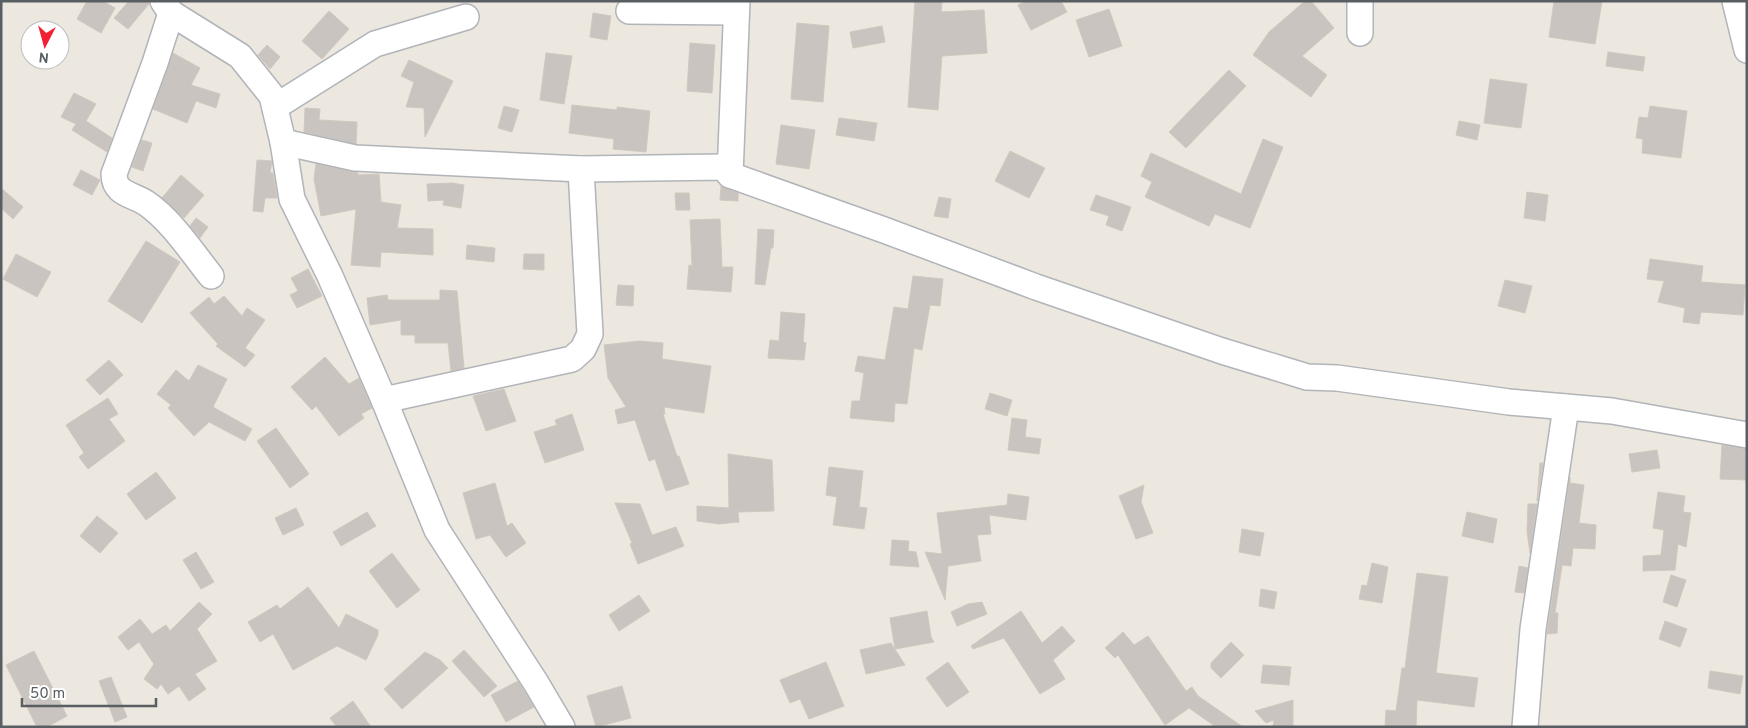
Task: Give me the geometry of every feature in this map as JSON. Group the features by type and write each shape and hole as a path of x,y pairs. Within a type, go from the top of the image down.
{"street":[{"path":"1360,1 1360,33"},
{"path":"1735,1 1747,50"},
{"path":"629,11 736,6 730,175"},
{"path":"211,276 163,216 145,202 118,189 114,183 114,174 167,7 240,56 272,96 283,142 292,199 330,276 384,400 437,530 536,683 562,727"},
{"path":"274,107 375,44 466,17"},
{"path":"283,142 355,158 581,170 723,167 730,175 1036,287 1222,351 1308,377 1337,378 1509,402 1612,412 1747,434"},
{"path":"384,400 572,359 583,349 590,334 581,170"},
{"path":"1525,727 1533,630 1566,407"}],"building":[{"path":"87,1 103,1 115,8 101,33 77,19"},
{"path":"129,1 149,1 149,4 128,29 114,18"},
{"path":"915,1 942,1 941,12 984,10 987,53 942,56 938,110 908,107"},
{"path":"1026,1 1061,1 1067,12 1031,30 1018,5"},
{"path":"1305,1 1311,1 1334,28 1302,56 1327,75 1311,97 1253,55 1269,32"},
{"path":"1554,1 1602,1 1595,44 1549,37"},
{"path":"1109,9 1122,46 1089,57 1076,20"},
{"path":"329,11 349,29 322,59 302,41"},
{"path":"593,13 611,16 607,40 590,37"},
{"path":"797,23 829,26 823,102 791,99"},
{"path":"882,26 885,42 853,48 850,32"},
{"path":"690,43 715,45 712,93 687,91"},
{"path":"267,45 280,57 270,69 258,55"},
{"path":"1608,52 1645,57 1643,71 1606,66"},
{"path":"173,53 200,68 191,85 220,94 216,108 196,101 187,123 153,109"},
{"path":"546,53 572,56 564,104 540,100"},
{"path":"409,60 453,81 425,137 424,108 406,107 414,82 401,76"},
{"path":"1229,70 1246,86 1186,148 1169,132"},
{"path":"1490,79 1527,84 1521,128 1484,123"},
{"path":"74,93 96,104 86,121 112,138 107,152 72,130 76,124 61,117"},
{"path":"572,105 617,110 617,107 650,111 646,152 613,149 614,139 569,133"},
{"path":"504,106 519,110 512,132 498,128"},
{"path":"1650,106 1687,111 1681,158 1642,153 1643,139 1636,138 1639,117 1648,118"},
{"path":"305,108 320,109 319,120 357,122 356,144 304,132"},
{"path":"839,118 877,123 874,141 836,135"},
{"path":"1459,121 1480,125 1477,140 1456,135"},
{"path":"781,125 815,130 809,169 776,164"},
{"path":"1263,139 1283,147 1250,228 1215,214 1209,226 1145,197 1152,182 1141,176 1151,153 1241,194"},
{"path":"142,140 152,143 143,171 132,167"},
{"path":"1010,151 1045,168 1029,198 995,181"},
{"path":"257,160 272,161 270,173 273,173 277,198 265,198 263,212 253,211"},
{"path":"316,164 358,173 358,175 379,174 381,202 401,205 397,228 433,229 433,255 381,252 380,267 351,265 356,209 321,216 314,179"},
{"path":"81,170 100,180 92,195 73,185"},
{"path":"181,175 204,195 184,218 162,198"},
{"path":"452,183 464,185 461,208 443,205 444,200 428,201 427,184"},
{"path":"721,186 738,193 738,201 720,200"},
{"path":"1,188 23,207 13,219 1,208"},
{"path":"1527,192 1548,195 1545,221 1524,218"},
{"path":"675,193 689,193 690,210 676,210"},
{"path":"1096,195 1131,207 1122,231 1106,225 1109,216 1090,210"},
{"path":"939,197 951,199 948,218 934,216"},
{"path":"196,218 208,227 200,238 190,226"},
{"path":"720,219 722,267 733,267 731,292 687,289 689,265 692,266 690,220"},
{"path":"758,229 774,230 773,248 771,248 765,285 755,284"},
{"path":"146,241 180,262 142,323 108,301"},
{"path":"467,245 495,248 494,262 466,259"},
{"path":"16,254 51,272 37,297 3,279"},
{"path":"524,254 544,254 544,270 523,269"},
{"path":"1650,259 1703,266 1701,282 1745,285 1743,315 1701,312 1699,324 1683,322 1685,308 1658,302 1664,281 1647,279"},
{"path":"308,269 322,296 297,308 290,295 298,291 291,278"},
{"path":"913,276 943,279 940,306 930,305 922,350 914,348 907,404 895,403 894,422 850,418 852,401 860,401 864,373 855,371 858,356 885,360 894,307 908,309"},
{"path":"1505,280 1532,286 1525,313 1498,306"},
{"path":"618,285 634,286 633,306 616,305"},
{"path":"440,290 457,291 464,368 451,371 448,343 415,343 415,335 401,335 401,320 370,325 367,298 387,295 388,300 440,300"},
{"path":"224,296 242,316 247,308 265,320 245,348 255,355 245,367 216,346 218,344 190,313 209,297 214,304"},
{"path":"781,312 805,314 803,342 806,343 804,360 768,358 770,340 779,341"},
{"path":"639,341 663,343 662,359 711,366 704,413 664,407 665,414 663,414 689,484 666,491 655,459 649,461 635,420 618,424 615,410 626,407 608,378 604,345"},
{"path":"325,357 349,384 359,378 372,408 361,414 364,418 339,436 316,406 312,410 291,387"},
{"path":"109,360 123,375 100,395 86,380"},
{"path":"198,365 227,379 213,407 252,429 245,441 209,422 194,436 168,408 171,405 157,394 176,370 189,381"},
{"path":"504,389 516,421 486,431 473,396"},
{"path":"990,393 1012,400 1007,416 985,409"},
{"path":"108,398 118,414 109,419 125,441 88,469 79,457 84,453 66,425"},
{"path":"572,414 584,450 545,463 534,432 557,425 555,420"},
{"path":"1012,418 1027,420 1025,437 1041,439 1039,454 1008,450"},
{"path":"276,428 309,474 290,488 257,441"},
{"path":"1722,445 1747,449 1747,480 1720,479"},
{"path":"1657,450 1660,468 1632,472 1629,454"},
{"path":"728,454 772,460 774,511 738,512 739,522 719,524 697,521 697,506 729,508"},
{"path":"1540,463 1543,463 1537,501"},
{"path":"829,467 863,471 859,507 867,508 864,529 833,525 837,497 826,495"},
{"path":"156,472 176,498 146,520 127,494"},
{"path":"1570,477 1570,483 1584,485 1579,523 1596,525 1595,549 1573,548 1571,566 1562,565 1555,613 1558,613 1557,633 1547,634"},
{"path":"495,483 507,526 512,523 526,543 506,557 490,535 476,539 463,493"},
{"path":"1144,485 1141,502 1153,533 1136,539 1119,496"},
{"path":"1658,492 1685,496 1683,512 1691,513 1686,547 1678,544 1675,570 1643,571 1643,556 1661,555 1664,530 1653,528"},
{"path":"1008,494 1029,497 1026,520 989,515 991,534 977,535 981,561 948,566 945,600 925,552 942,554 937,513 1007,505"},
{"path":"615,503 640,504 652,535 676,527 684,546 638,564 630,544 632,543"},
{"path":"1528,504 1537,504 1530,553 1527,531"},
{"path":"296,508 304,525 283,535 275,518"},
{"path":"367,512 376,526 341,546 333,532"},
{"path":"1467,512 1497,519 1493,543 1462,536"},
{"path":"97,516 118,533 100,553 80,536"},
{"path":"1242,529 1264,533 1260,556 1239,552"},
{"path":"892,540 909,541 908,551 916,552 919,567 890,565"},
{"path":"196,552 214,582 201,589 183,560"},
{"path":"392,553 420,590 397,608 369,571"},
{"path":"1372,563 1388,567 1382,603 1359,599 1362,585 1367,586"},
{"path":"1519,566 1528,568 1524,593 1515,592"},
{"path":"1417,573 1448,577 1436,673 1478,678 1474,707 1417,700 1416,727 1385,727 1386,710 1396,711 1402,668 1405,668"},
{"path":"1671,575 1686,580 1677,607 1663,602"},
{"path":"308,587 339,628 346,614 378,630 378,635 366,660 337,646 293,670 273,634 260,642 248,622 277,605 280,609"},
{"path":"1261,589 1277,592 1274,609 1259,606"},
{"path":"639,595 650,611 619,631 609,615"},
{"path":"199,602 212,614 197,629 217,661 195,674 206,689 189,701 179,686 168,694 161,684 157,689 144,679 154,664 139,642 128,650 118,637 140,619 152,634 166,625 170,631"},
{"path":"982,602 987,614 957,626 951,612 968,604"},
{"path":"927,611 931,637 934,642 895,649 890,618"},
{"path":"1021,611 1042,643 1062,626 1075,641 1053,660 1065,679 1040,694 1004,638 973,649 971,646"},
{"path":"1665,621 1687,629 1680,647 1659,639"},
{"path":"1123,632 1134,645 1148,636 1186,691 1192,687 1198,696 1243,727 1216,727 1189,708 1165,725 1118,655 1115,658 1105,648"},
{"path":"1231,642 1244,655 1221,678 1211,668 1211,663"},
{"path":"891,643 905,665 866,674 860,650"},
{"path":"464,650 497,686 484,697 452,661"},
{"path":"34,651 67,716 47,727 37,727 6,665"},
{"path":"425,652 440,660 448,668 402,709 384,689"},
{"path":"826,662 844,706 809,719 800,699 790,703 780,680"},
{"path":"948,662 969,692 947,707 926,678"},
{"path":"1263,665 1291,667 1289,685 1261,683"},
{"path":"1710,671 1743,676 1740,694 1708,688"},
{"path":"111,677 127,717 115,722 99,681"},
{"path":"518,681 534,707 506,722 491,695"},
{"path":"622,686 631,718 596,727 587,696"},
{"path":"1293,700 1293,727 1273,727 1274,720 1266,723 1255,711"},
{"path":"353,701 371,727 337,727 330,718"}]}
